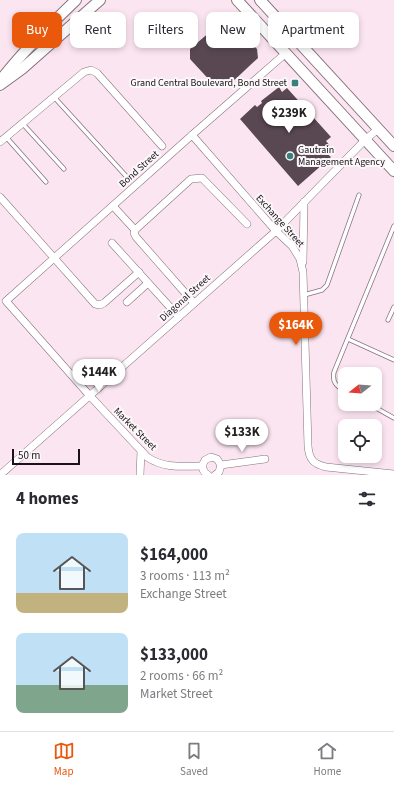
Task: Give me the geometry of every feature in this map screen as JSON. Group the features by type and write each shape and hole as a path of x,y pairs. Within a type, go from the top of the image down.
{"street":[{"path":"0,81 15,61 76,0"},
{"path":"0,85 22,69 100,0"},
{"path":"237,0 394,171"},
{"path":"260,0 394,146"},
{"name":"Bond Street","path":"6,301 286,53"},
{"path":"3,140 84,72 91,70 97,72 162,146"},
{"name":"Diagonal Street","path":"1,473 276,231 365,140 378,129"},
{"name":"Exchange Street","path":"192,135 276,231 292,246 303,266 308,450 310,459 316,464 326,467 394,474"},
{"path":"135,230 191,179 196,178 202,178 247,224"},
{"path":"0,197 95,304 100,305 104,303 139,272"},
{"path":"303,266 304,202"},
{"path":"113,206 135,230 134,233 136,237 194,303"},
{"path":"112,243 179,316"},
{"path":"127,302 148,283"},
{"name":"Market Street","path":"6,301 90,396 147,457 165,466 203,466"},
{"path":"140,451 140,475"},
{"path":"208,475 203,470 203,466 205,460 211,457 217,459 221,465 219,472 215,475"},
{"path":"221,465 265,460"}],"lane":[{"path":"54,97 126,176"},
{"path":"22,123 64,169"},
{"path":"3,140 46,182"},
{"path":"304,295 322,290 327,285 359,195"},
{"path":"338,387 335,385 333,376 394,226"},
{"path":"388,320 394,307"},
{"path":"348,339 394,360"},
{"path":"382,411 394,418"}],"building":[{"path":"206,35 206,48 256,48 258,58 228,86 214,85 190,59 190,49 198,48 198,42"},
{"path":"279,87 282,92 287,88 331,137 326,141 331,147 325,152 331,157 298,186 240,119 255,105 257,107 262,103 261,101"}],"place":[{"name":"Grand Central Boulevard, Bond Street","path":"295,83"},
{"name":"Gautrain Management Agency","path":"290,156"}]}
